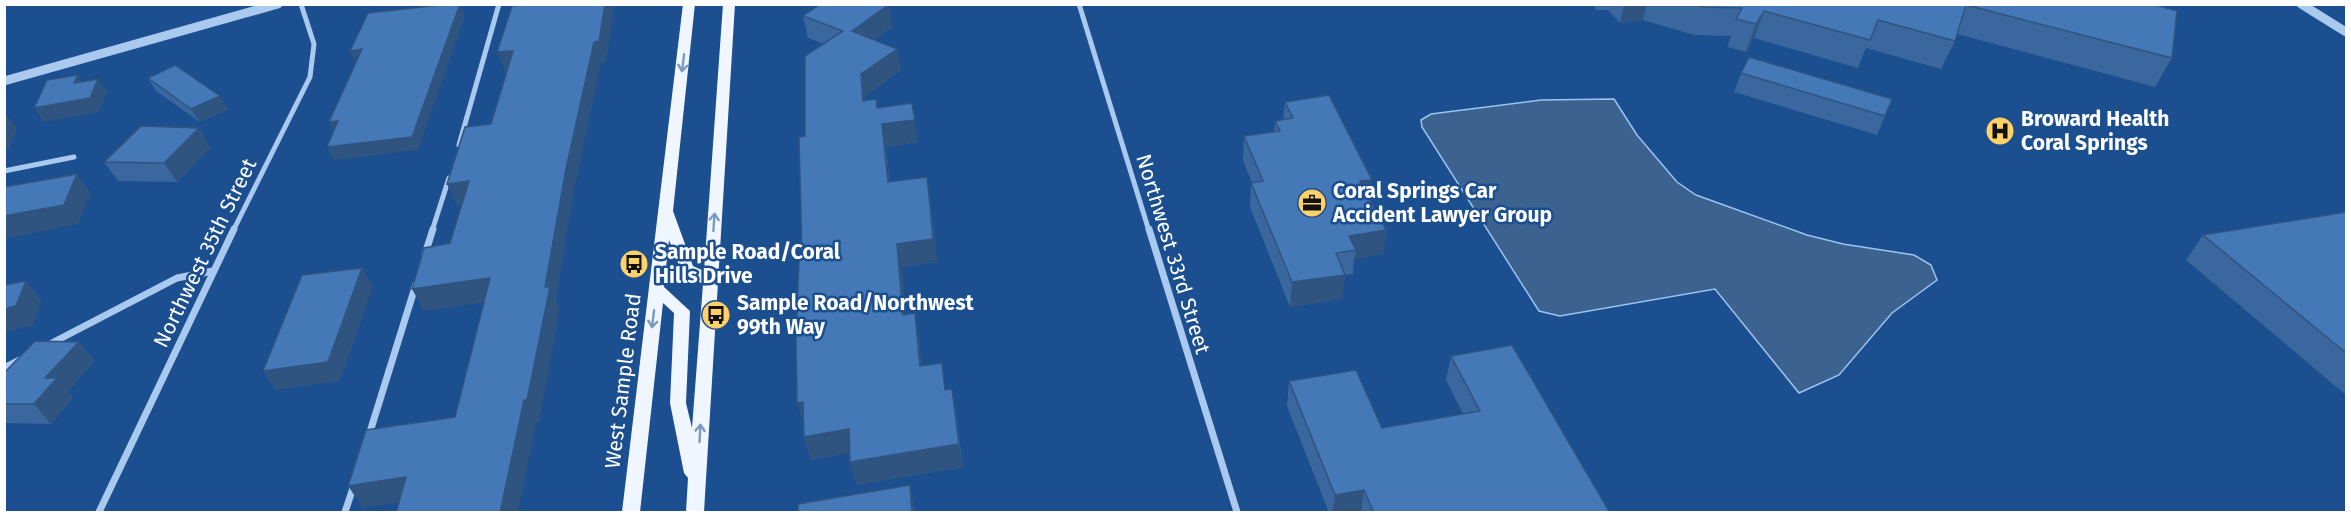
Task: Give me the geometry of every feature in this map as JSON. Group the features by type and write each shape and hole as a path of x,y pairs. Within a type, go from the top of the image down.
{"main road":[{"name":"West Sample Road","path":"631,513 689,4"},
{"path":"695,513 729,4"},
{"path":"666,210 687,269 710,281"},
{"path":"657,289 682,311 678,403 697,488"}],"street":[{"path":"4,81 278,4"},
{"name":"Northwest 35th Street","path":"99,513 213,271 310,77 314,44 301,4"},
{"path":"458,151 499,4"},
{"name":"Northwest 33rd Street","path":"1079,4 1237,513"},
{"path":"2301,4 2346,32"},
{"path":"4,171 74,157"},
{"path":"424,260 451,173"},
{"path":"45,346 177,278 213,271"},
{"path":"365,447 420,271"},
{"path":"4,368 25,357"},
{"path":"345,513 355,480"}],"water":[{"path":"1614,99 1637,135 1677,182 1696,195 1807,235 1843,244 1914,255 1931,265 1937,280 1892,313 1839,375 1799,393 1715,289 1560,316 1539,311 1422,127 1421,120 1431,114 1541,100"}],"building":[{"path":"460,4 412,137 327,147 338,121 329,122 362,49 350,51 368,13"},
{"path":"605,4 599,41 594,42 566,169 545,287 550,287 527,400 524,400 500,513 396,513 406,477 348,486 366,430 455,417 490,278 412,289 424,248 450,243 469,181 447,184 465,127 491,124 513,51 497,52 512,6"},
{"path":"821,4 888,5 852,31 897,49 861,74 863,101 876,99 877,108 912,103 915,120 882,124 888,182 927,177 933,239 897,244 903,315 915,313 920,366 942,363 945,390 952,389 959,444 850,462 849,429 804,437 803,402 797,403 796,338 799,258 802,257 799,137 805,136 805,56 843,31 803,16"},
{"path":"1693,4 2152,4 2177,11 2172,58 1966,5 1955,41 1878,20 1870,40 1764,11 1756,24 1736,19 1742,8 1703,7"},
{"path":"1749,57 1892,99 1885,116 1741,73"},
{"path":"175,65 220,96 191,109 148,78"},
{"path":"78,75 74,83 98,79 90,98 34,108 47,80"},
{"path":"1329,95 1372,180 1360,181 1386,230 1349,236 1356,250 1336,253 1345,275 1292,282 1251,183 1263,181 1244,136 1280,131 1275,121 1293,118 1285,102"},
{"path":"141,126 199,128 164,163 104,162"},
{"path":"77,174 64,205 4,216 4,187"},
{"path":"2346,212 2346,353 2203,235"},
{"path":"362,268 328,362 263,371 302,275"},
{"path":"26,281 16,306 4,309 4,285"},
{"path":"35,341 79,342 45,378 57,378 34,404 4,404 4,373"},
{"path":"1512,345 1610,513 1374,513 1364,490 1335,495 1289,381 1356,370 1382,428 1480,411 1451,356"},
{"path":"910,485 912,513 798,513 798,504"}],"place":[{"name":"Broward Health Coral Springs","path":"2000,131"},
{"name":"Coral Springs Car Accident Lawyer Group","path":"1312,203"},
{"name":"Sample Road/Coral Hills Drive","path":"634,264"},
{"name":"Sample Road/Northwest 99th Way","path":"716,315"}]}
